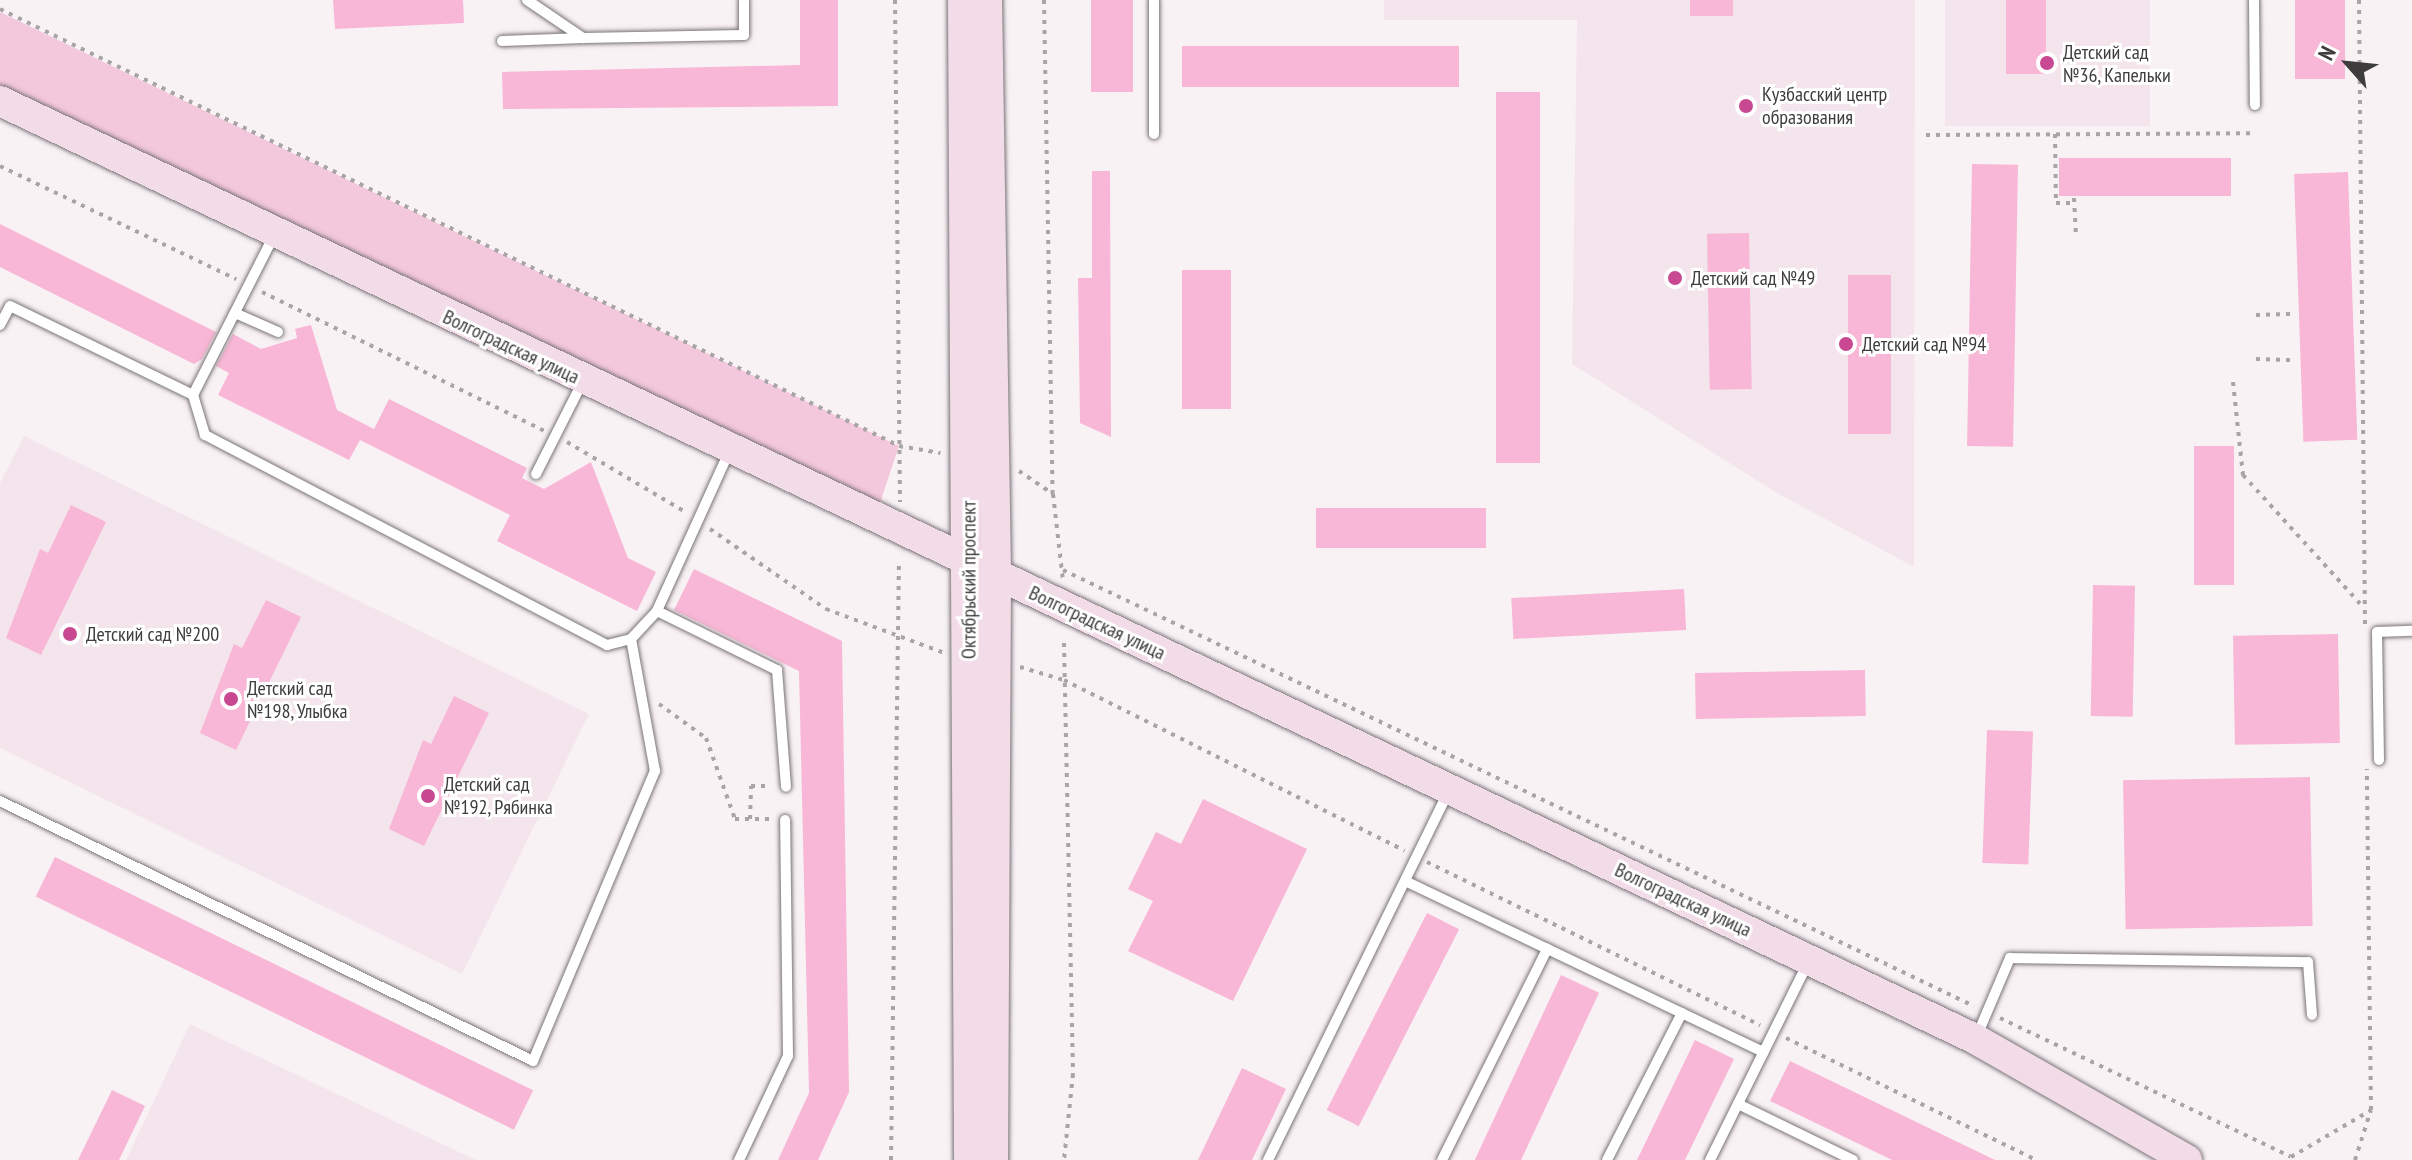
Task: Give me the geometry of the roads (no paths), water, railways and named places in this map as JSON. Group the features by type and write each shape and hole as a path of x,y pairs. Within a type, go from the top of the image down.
{"main road":[{"name":"Октябрьский проспект","path":"963,0 983,570 993,1160"},
{"name":"Октябрьский проспект","path":"969,1160 983,570 987,0"},
{"name":"Волгоградская улица","path":"0,101 274,235 1809,960 1981,1025 2187,1160"}],"lane":[{"path":"527,0 583,38"},
{"path":"502,41 744,35 744,0"},
{"path":"1154,0 1154,134"},
{"path":"2254,0 2255,105"},
{"path":"274,235 193,395 205,435 607,645 631,639 657,611 701,522 730,451"},
{"path":"0,325 10,306 193,395"},
{"path":"235,313 278,332"},
{"path":"536,474 583,381"},
{"path":"657,611 777,670 786,787"},
{"path":"2379,760 2377,632 2412,631"},
{"path":"0,801 533,1061 655,771 631,639"},
{"path":"1268,1160 1407,882 1449,790"},
{"path":"739,1160 788,1056 785,820"},
{"path":"1407,882 1764,1052"},
{"path":"1442,1160 1547,949"},
{"path":"1981,1025 2010,958 2308,962 2312,1015"},
{"path":"1710,1160 1809,960"},
{"path":"1607,1160 1682,1013"},
{"path":"1738,1104 1853,1160"}],"place":[{"name":"Детский сад №36, Капельки","path":"2047,63"},
{"name":"Кузбасский центр образования","path":"1746,106"},
{"name":"Детский сад №49","path":"1675,278"},
{"name":"Детский сад №94","path":"1846,344"},
{"name":"Детский сад №200","path":"70,634"},
{"name":"Детский сад №198, Улыбка","path":"231,699"},
{"name":"Детский сад №192, Рябинка","path":"428,796"}]}
